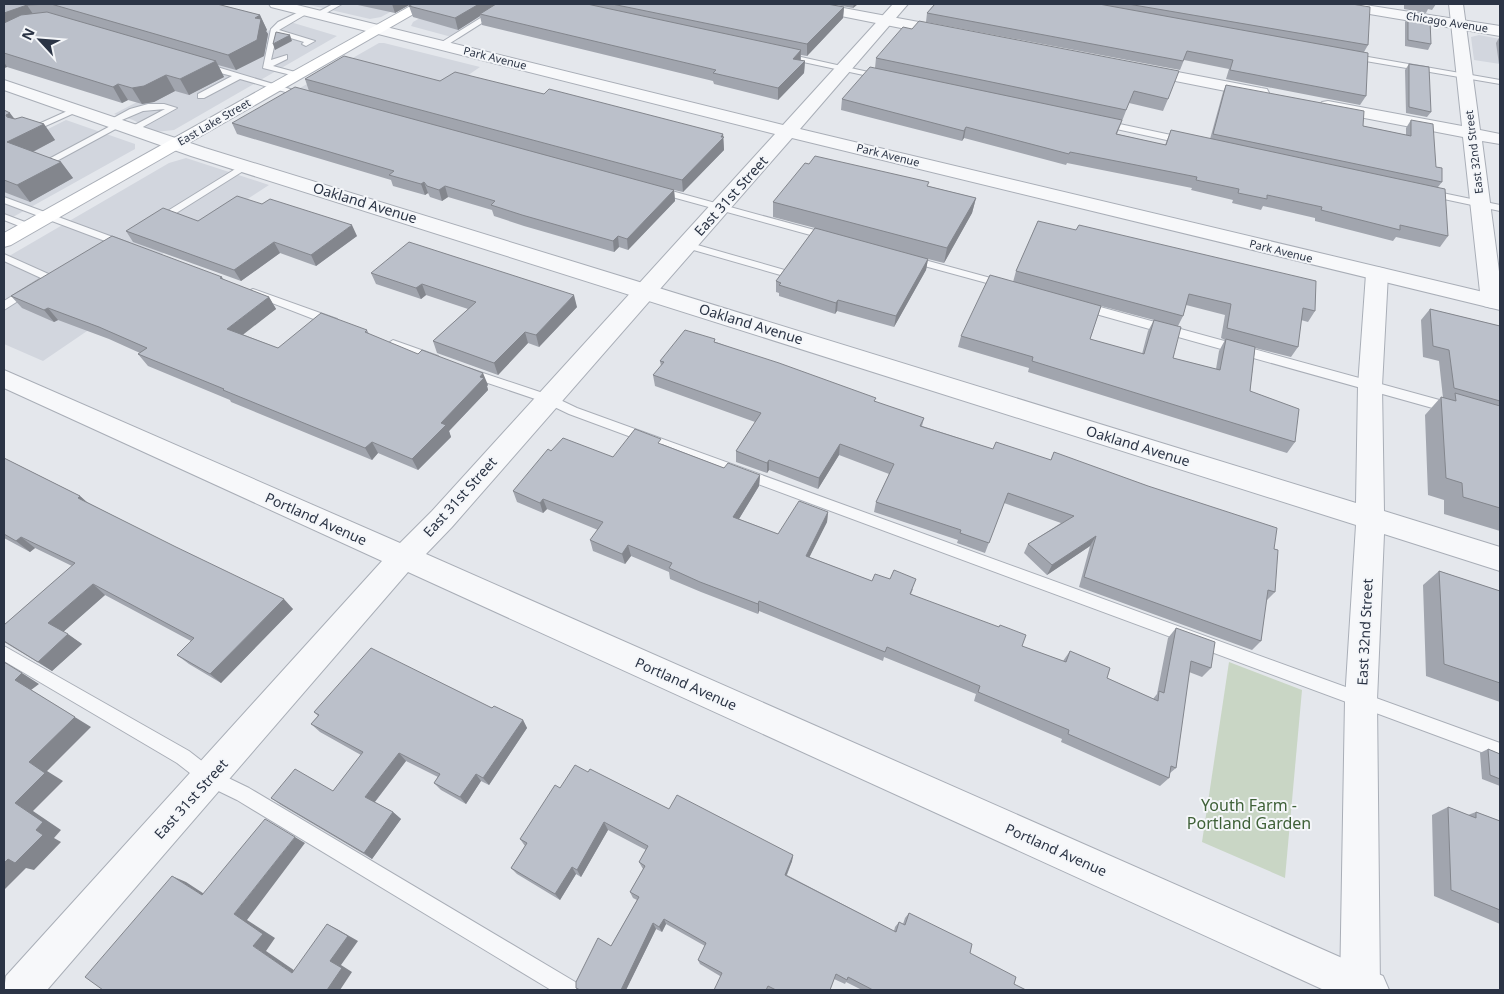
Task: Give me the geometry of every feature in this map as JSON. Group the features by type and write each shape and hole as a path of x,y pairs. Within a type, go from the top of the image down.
{"main road":[{"name":"East Lake Street","path":"4,241 424,4"}],"street":[{"name":"Park Avenue","path":"276,4 1496,302"},
{"path":"801,4 962,36"},
{"name":"East 31st Street","path":"20,990 210,778 403,558 442,518 901,4"},
{"name":"Chicago Avenue","path":"1334,4 1500,31"},
{"name":"East 32nd Street","path":"1456,4 1480,204 1496,302"},
{"path":"1128,68 1274,96"},
{"name":"Oakland Avenue","path":"4,85 120,126 245,166 1500,559"},
{"path":"1313,103 1500,140"},
{"name":"East 32nd Street","path":"1363,989 1361,700 1370,519 1370,386 1377,274"},
{"name":"Portland Avenue","path":"4,378 1363,989"}],"lane":[{"path":"266,66 274,31 281,24 338,4"},
{"path":"441,45 508,4"},
{"path":"274,31 300,41"},
{"path":"268,56 284,47"},
{"path":"769,52 892,79"},
{"path":"1343,54 1500,82"},
{"path":"266,66 284,57"},
{"path":"191,62 319,99"},
{"path":"266,66 296,75"},
{"path":"201,96 238,76"},
{"path":"50,161 120,126 172,108 158,104 135,109 120,126"},
{"path":"24,132 77,110"},
{"path":"1088,120 1196,143"},
{"path":"150,226 245,166"},
{"path":"642,186 836,239"},
{"path":"1420,191 1500,208"},
{"path":"5,202 140,250"},
{"path":"4,217 29,227"},
{"path":"121,243 134,236"},
{"path":"687,245 784,273"},
{"path":"4,257 50,278 4,306"},
{"path":"903,257 1018,289"},
{"path":"243,288 345,326"},
{"path":"1076,305 1464,412"},
{"path":"383,340 1500,750"},
{"path":"4,653 183,757 210,778 244,794 570,990"}],"shaded area":[{"path":"305,4 405,4 381,17 370,19"},
{"path":"445,4 514,4 459,39 411,26 413,22"},
{"path":"287,21 337,36 174,130 155,132 133,120 114,114 208,65 205,64"},
{"path":"1479,35 1500,39 1500,64 1474,60 1471,37"},
{"path":"379,43 480,67 400,122 293,92"},
{"path":"66,120 135,144 135,149 4,222 4,151"},
{"path":"186,158 269,185 159,256 184,265 43,361 4,344 4,259 169,163"}],"green space":[{"name":"Youth Farm - Portland Garden","path":"1229,662 1302,690 1285,878 1202,842"}],"building":[{"path":"4,4 51,4 27,5 4,13"},
{"path":"51,4 217,4 260,15 255,18 261,19 257,40 228,55"},
{"path":"413,4 479,4 455,18 409,6"},
{"path":"496,4 587,4 801,50 793,59 805,61 778,88 713,73 716,70 480,14"},
{"path":"612,4 827,4 844,7 807,44"},
{"path":"935,4 1099,4 1368,53 1366,96 1230,70 1233,60 1187,51 1183,61 927,13"},
{"path":"1128,4 1352,4 1370,7 1368,45"},
{"path":"47,12 216,61 180,79 166,75 144,86 132,88 118,84 113,87 4,53 4,23 21,15"},
{"path":"1408,16 1430,20 1431,44 1408,40"},
{"path":"919,21 1179,71 1168,99 1134,91 1126,110 876,58 903,27 912,29"},
{"path":"276,32 290,35 273,44"},
{"path":"344,56 440,81 455,72 544,94 549,89 723,134 721,137 724,137 682,180 305,79"},
{"path":"1409,64 1429,67 1431,112 1409,107"},
{"path":"870,67 1122,120 1116,134 1166,145 1171,130 1445,189 1448,236 1400,225 1400,230 1321,210 1322,207 1267,195 1267,199 1238,193 1239,189 1196,180 1197,177 1070,152 1069,154 966,127 964,131 842,99"},
{"path":"1226,85 1364,111 1363,126 1411,136 1411,120 1433,124 1436,167 1442,168 1442,182 1213,134"},
{"path":"295,87 674,190 627,239 618,236 613,241 491,205 495,201 445,186 439,190 427,186 424,182 421,184 389,175 394,171 232,123"},
{"path":"4,110 10,113 6,115 7,117 15,119 22,117 44,124 7,142 61,162 17,185 4,180"},
{"path":"815,156 929,182 927,186 976,198 947,248 773,202 805,163 809,164"},
{"path":"237,196 262,204 270,199 352,225 311,255 274,242 234,270 126,231 163,208 198,221"},
{"path":"1038,221 1076,230 1079,225 1316,281 1315,311 1303,308 1298,347 1227,328 1231,304 1189,294 1183,316 1016,271"},
{"path":"815,228 928,259 896,316 838,300 836,303 779,285 781,283 776,281"},
{"path":"112,236 222,277 220,278 269,297 227,329 278,348 321,313 367,330 365,332 418,354 422,350 483,373 480,377 484,378 441,423 446,425 412,459 372,442 365,448 138,354 147,348 99,327 48,308 44,310 11,296"},
{"path":"409,242 574,295 536,335 525,332 494,363 433,341 476,302 422,284 416,288 371,273"},
{"path":"990,275 1101,306 1090,339 1144,354 1154,320 1181,327 1173,358 1220,370 1226,339 1255,347 1250,391 1299,409 1295,442 1032,361 1033,357 961,336"},
{"path":"1430,309 1500,326 1500,401 1454,388 1449,350 1433,346"},
{"path":"685,330 715,339 714,342 876,398 874,401 924,418 920,426 993,449 996,442 1051,460 1054,452 1148,486 1277,528 1274,549 1278,550 1275,592 1268,590 1261,641 1084,577 1096,536 1052,565 1028,544 1074,516 1008,493 989,543 960,533 961,530 876,502 894,464 840,444 819,478 769,460 767,463 736,451 761,413 653,375 664,362 660,361"},
{"path":"1455,393 1500,406 1500,508 1463,497 1462,483 1446,478 1441,397 1456,401"},
{"path":"635,429 661,439 658,443 724,468 728,463 760,475 733,517 778,534 799,501 828,512 806,556 872,581 875,574 890,579 894,570 916,579 910,594 1026,635 1022,646 1066,662 1070,651 1110,668 1107,678 1158,701 1159,691 1164,693 1176,628 1215,642 1211,668 1191,661 1176,768 1171,766 1169,778 1068,734 1069,730 978,692 980,686 887,647 885,652 759,601 758,604 700,582 669,568 672,563 628,545 622,554 590,540 603,522 543,499 540,503 513,491 548,449 551,451 563,438 613,457"},
{"path":"4,458 80,496 78,498 284,599 210,674 177,655 194,638 93,584 48,623 68,634 38,662 4,641 4,625 75,563 21,537 16,541 4,534"},
{"path":"1439,571 1500,591 1500,683 1444,664"},
{"path":"371,648 492,708 494,706 523,720 483,778 476,774 460,797 434,783 440,774 399,753 365,797 393,812 364,853 271,798 295,769 333,791 363,752 311,724 319,715 314,712"},
{"path":"4,662 22,673 15,680 75,717 29,762 45,773 15,803 43,822 36,830 43,835 15,863 8,859 4,863"},
{"path":"1488,749 1500,754 1500,779 1490,775"},
{"path":"575,765 588,772 590,769 669,809 677,795 793,855 785,875 896,932 899,922 905,925 909,913 972,944 970,953 1016,977 1014,984 1026,990 873,990 848,977 847,980 836,974 830,990 776,990 768,986 766,990 714,990 722,973 698,960 706,943 664,919 659,927 653,923 621,990 580,990 576,988 576,982 598,938 611,946 639,897 630,892 645,866 639,862 648,846 604,822 577,870 572,867 555,894 511,868 527,843 520,839 555,785 560,788"},
{"path":"1448,807 1476,818 1476,812 1500,821 1500,910 1451,890"},
{"path":"265,819 295,837 234,914 263,934 253,946 292,973 327,924 348,936 330,961 342,968 327,990 103,990 85,977 172,876 202,895"}]}
